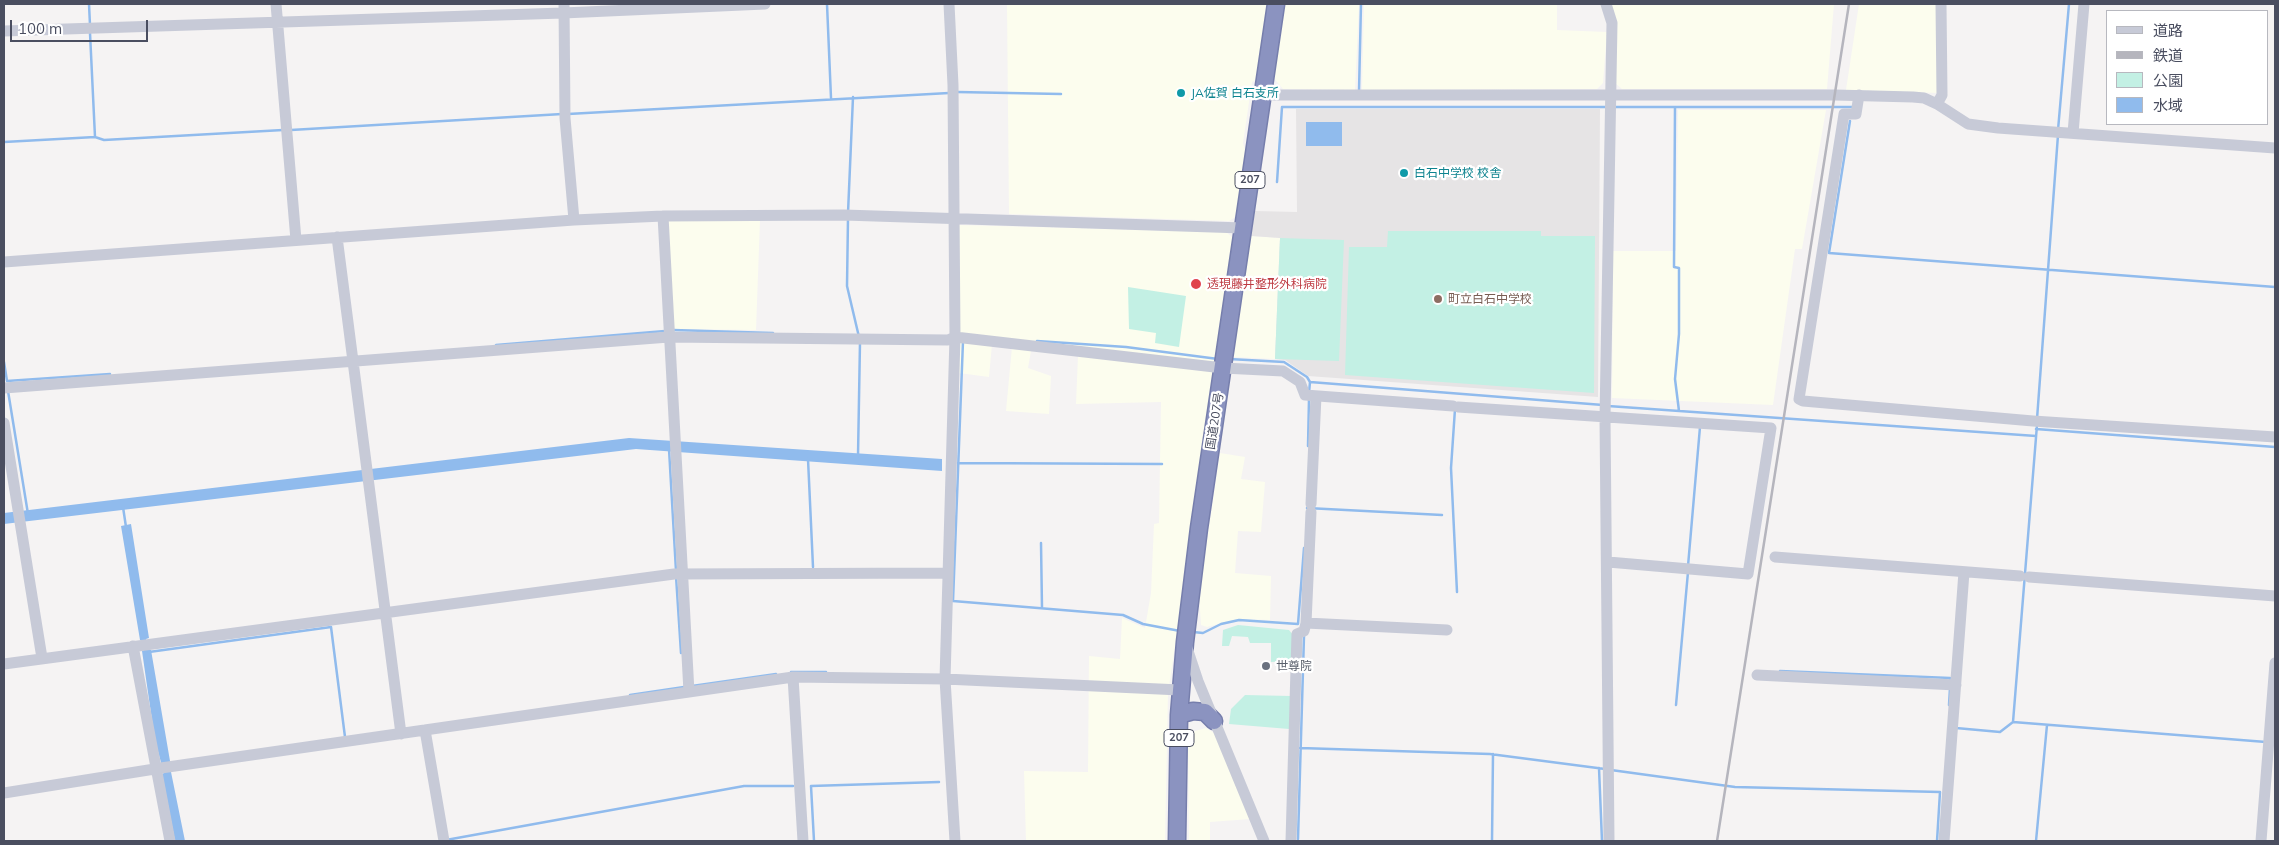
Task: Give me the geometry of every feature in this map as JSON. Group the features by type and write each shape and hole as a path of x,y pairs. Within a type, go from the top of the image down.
{"highway":[{"name":"国道207号","path":"1177,841 1180,690 1186,635 1276,4"},
{"path":"1179,715 1193,711 1205,712 1214,721"}],"street":[{"path":"276,4 296,240"},
{"path":"4,31 277,22 564,9 765,4"},
{"path":"949,4 953,92 954,219 961,338 951,463 945,679 955,841"},
{"path":"1606,4 1612,23 1609,103 1606,410 1609,841"},
{"path":"1937,104 1942,95 1941,4"},
{"path":"2064,132 2084,4"},
{"path":"564,9 565,114 574,220"},
{"path":"1262,95 1359,95 1609,103 1859,95 1918,98 1937,104 1968,124 2275,148"},
{"path":"1859,95 1856,114 1844,114 1798,399 1803,402 2037,421 2275,437"},
{"path":"4,262 574,220 663,216 848,215 1243,228"},
{"path":"663,216 676,456 679,574 689,688"},
{"path":"337,237 400,730"},
{"path":"7,388 669,333 860,340 948,340 961,338 1224,362 1283,371 1300,382 1311,395 1311,508 1306,623 1304,631 1297,634 1291,841"},
{"path":"1311,395 1455,406 1606,410 1700,424 1771,428 1748,574 1608,562"},
{"path":"4,423 42,658"},
{"path":"1775,557 2275,596"},
{"path":"1944,841 1953,728 1952,685 1964,572"},
{"path":"4,664 679,574 947,573"},
{"path":"1306,623 1447,630"},
{"path":"1186,635 1214,721 1264,841"},
{"path":"141,645 162,768 170,841"},
{"path":"2261,841 2275,663"},
{"path":"1757,675 1952,685"},
{"path":"793,677 803,841"},
{"path":"4,793 400,730 425,730 689,688 793,677 945,679 1180,690"},
{"path":"425,730 443,839"}],"shaded area":[{"path":"1007,4 1267,4 1257,79 1252,82 1243,143 1247,158 1239,209 1234,218 1229,221 1009,214"},
{"path":"1284,4 1359,4 1355,90 1283,89 1273,77"},
{"path":"1364,4 1557,4 1557,30 1607,32 1603,83 1597,89 1362,90"},
{"path":"1611,4 1834,4 1827,89 1622,89 1614,82"},
{"path":"1859,4 1938,4 1939,93 1846,90"},
{"name":"町立白石中学校","path":"1296,109 1600,109 1598,397 1308,376 1285,360 1275,359 1280,238 1251,236 1255,211 1297,212"},
{"path":"1678,110 1826,110 1802,249 1795,249 1773,405 1612,398 1613,251 1676,251"},
{"path":"760,220 756,330 669,329 665,221"},
{"path":"957,225 1226,232 1232,237 1235,245 1168,693 1165,841 1026,841 1024,771 1088,772 1089,656 1120,659 1122,618 1145,628 1151,593 1154,524 1159,523 1161,402 1076,404 1078,356 1031,351 1028,368 1051,376 1049,414 1006,411 1012,347 992,344 989,377 959,373"},
{"path":"1251,236 1280,238 1275,359 1233,357"},
{"path":"1220,453 1245,457 1241,479 1265,482 1261,532 1238,531 1235,573 1271,576 1270,620 1238,619 1207,627 1201,625 1199,595"},
{"path":"1206,728 1214,733 1250,819 1210,822 1210,841 1189,841 1188,740 1195,731"}],"green space":[{"path":"1388,231 1541,231 1541,236 1595,236 1594,393 1345,375 1349,247 1387,247"},
{"path":"1280,238 1344,240 1339,361 1275,359"},
{"path":"1128,287 1186,296 1179,347 1155,343 1156,333 1129,329"},
{"path":"1238,625 1289,630 1293,635 1292,661 1271,662 1271,643 1250,643 1248,637 1232,636 1229,646 1222,646 1223,630"},
{"path":"1245,695 1291,696 1289,729 1229,724 1231,709"}],"water":[{"path":"1306,122 1342,122 1342,146 1306,146"},
{"path":"629,438 942,459 942,471 636,449 4,524 4,513"},
{"path":"131,524 149,638 146,639 148,650 151,650 170,761 169,772 171,772 185,841 175,841 162,774 164,773 155,741 142,651 144,650 143,640 140,640 121,526"}],"waterway":[{"path":"89,4 90,25"},
{"path":"827,4 831,98"},
{"path":"1359,91 1361,4"},
{"path":"2058,130 2069,4"},
{"path":"4,142 95,137 90,33"},
{"path":"957,92 1061,94"},
{"path":"568,114 949,93"},
{"path":"848,213 853,97"},
{"path":"1277,182 1282,107 1608,107"},
{"path":"1614,107 1852,107"},
{"path":"1675,107 1674,267 1679,268 1679,334 1675,379 1679,411"},
{"path":"291,130 562,114"},
{"path":"1850,121 1829,253 2275,287"},
{"path":"95,137 104,140 283,130"},
{"path":"2037,419 2058,135"},
{"path":"848,218 847,286 859,337"},
{"path":"673,330 773,333"},
{"path":"496,345 665,331"},
{"path":"963,341 953,601 1123,615 1143,624 1180,631"},
{"path":"1037,341 1126,347 1218,359"},
{"path":"858,456 860,342"},
{"path":"1229,359 1284,362 1307,377 1310,382 1603,405"},
{"path":"4,362 7,381"},
{"path":"7,381 110,374"},
{"path":"1309,393 1310,382"},
{"path":"8,391 28,514"},
{"path":"1308,446 1309,399"},
{"path":"1608,406 2036,436"},
{"path":"1455,409 1451,468 1457,592"},
{"path":"2037,425 2013,722 2266,742"},
{"path":"1688,566 1700,427"},
{"path":"2036,429 2275,447"},
{"path":"669,449 676,571"},
{"path":"808,459 813,567"},
{"path":"958,463 1162,464"},
{"path":"123,507 126,527"},
{"path":"1307,508 1442,515"},
{"path":"1041,543 1042,608"},
{"path":"1193,632 1203,633 1221,624 1239,620 1298,624 1304,548"},
{"path":"1676,705 1688,572"},
{"path":"676,576 681,653"},
{"path":"149,652 331,627 345,737"},
{"path":"1298,839 1304,636"},
{"path":"1780,671 1950,678 1950,682"},
{"path":"791,672 826,672"},
{"path":"692,686 776,674"},
{"path":"630,695 684,687"},
{"path":"1949,705 1950,688"},
{"path":"1956,728 2000,732 2013,722"},
{"path":"2036,841 2047,725"},
{"path":"1300,748 1490,754 1605,769"},
{"path":"1492,841 1493,754"},
{"path":"1599,768 1602,841"},
{"path":"1611,770 1735,787 1940,792 1937,841"},
{"path":"814,841 811,786 939,782"},
{"path":"446,840 744,786 793,786"}],"railway":[{"path":"1717,841 1849,4"}],"place":[{"name":"JA佐賀 白石支所","path":"1181,93"},
{"name":"白石中学校 校舎","path":"1404,173"},
{"name":"透現藤井整形外科病院","path":"1196,284"},
{"name":"町立白石中学校","path":"1438,299"},
{"name":"世尊院","path":"1266,666"}]}
